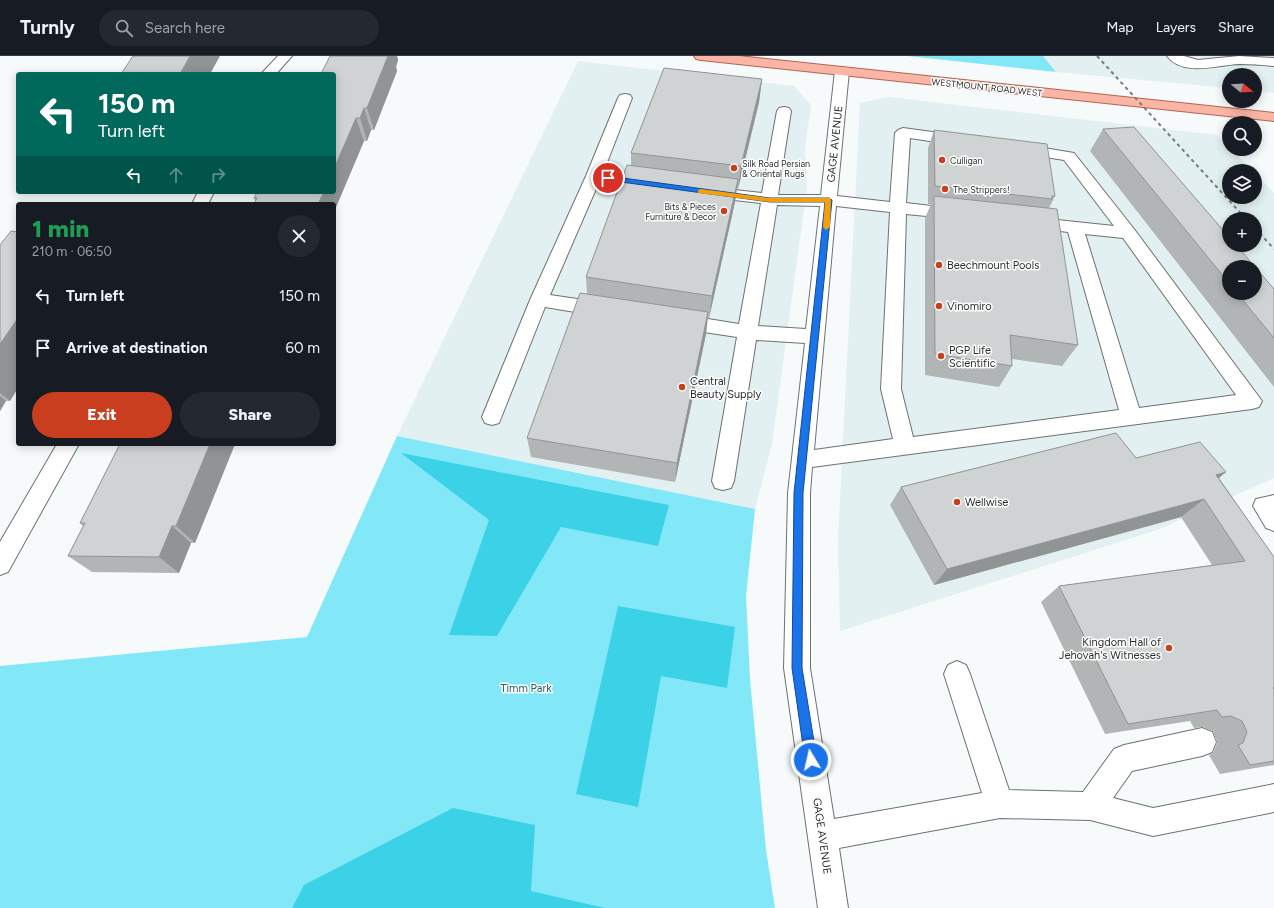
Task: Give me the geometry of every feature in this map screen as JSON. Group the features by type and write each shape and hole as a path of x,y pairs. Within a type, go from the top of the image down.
{"main road":[{"name":"WESTMOUNT ROAD WEST","path":"700,56 1274,117"}],"street":[{"path":"270,72 285,56"},
{"path":"1174,56 1180,61 1202,66 1239,60 1274,62"},
{"name":"GAGE AVENUE","path":"833,908 797,668 798,493 842,71"},
{"path":"492,417 539,300 594,176 625,98"},
{"path":"723,481 784,111"},
{"path":"906,446 891,389 898,207 903,133 979,143"},
{"path":"802,460 1252,401 1070,156 1009,147"},
{"path":"594,176 662,186"},
{"path":"693,191 770,200 829,200 975,216"},
{"path":"1013,220 1128,233"},
{"path":"1075,227 1131,417"},
{"path":"539,300 624,313"},
{"path":"662,319 747,332 815,337"},
{"path":"0,564 67,446"},
{"path":"1274,505 1264,506 1274,521"},
{"path":"957,674 1000,804"},
{"path":"1090,806 1124,759 1202,742"},
{"path":"823,836 1000,804 1090,806 1153,822 1274,798"}],"shaded area":[{"path":"1043,56 1274,56 1274,93 1262,92 1262,68 1222,68 1222,87 1056,72"},
{"path":"578,61 794,86 811,105 805,148 807,187 772,444 755,509 397,436"},
{"path":"889,97 1217,135 1222,140 1222,156 1238,156 1246,164 1222,164 1222,204 1262,204 1262,180 1274,193 1274,478 1160,529 840,631 838,537 860,103"},
{"path":"401,453 669,505 658,546 561,527 497,636 449,635 489,520"},
{"path":"618,606 735,627 727,688 661,676 638,807 576,794"},
{"path":"453,808 535,825 531,891 605,908 292,908 304,885"}],"green space":[{"path":"908,56 1043,56 1056,72"},
{"name":"Timm Park","path":"397,436 755,509 746,596 750,679 766,850 775,908 0,908 0,666 307,637"}],"building":[{"path":"133,56 190,56 181,72 122,72"},
{"path":"330,56 388,56 367,108 364,108 360,118 356,118 336,164 336,72 322,72"},
{"path":"664,68 762,79 741,166 631,153"},
{"path":"1134,127 1222,229 1222,252 1242,252 1249,260 1222,260 1222,274 1103,129"},
{"path":"934,130 1047,144 1055,196 1052,196 1052,199 935,186"},
{"path":"627,165 738,179 712,296 586,277"},
{"path":"256,194 323,194 319,202 255,202 257,198 254,198"},
{"path":"934,196 1057,209 1078,345 1010,335 1012,366 935,354"},
{"path":"11,231 16,232 16,321 0,344 0,245"},
{"path":"1262,275 1274,289 1274,338 1243,300 1262,300"},
{"path":"580,293 708,312 677,463 527,438"},
{"path":"1116,433 1136,458 1200,442 1226,472 1216,475 1274,557 1274,761 1250,765 1238,745 1243,743 1247,732 1242,721 1231,716 1222,717 1217,710 1128,724 1059,586 1245,561 1204,499 947,569 901,487"},
{"path":"119,446 209,446 176,526 172,526 159,557 68,556 85,523 80,523"}],"railway":[{"path":"1097,56 1240,212"},
{"path":"1262,236 1274,249"}],"slow traffic":[{"path":"700,191 770,200 829,200 826,227"}],"place":[{"name":"Culligan","path":"942,160"},
{"name":"Silk Road Persian & Oriental Rugs","path":"734,168"},
{"name":"The Strippers!","path":"945,189"},
{"name":"Bits & Pieces Furniture & Decor","path":"724,211"},
{"name":"Beechmount Pools","path":"939,265"},
{"name":"Vinomiro","path":"939,306"},
{"name":"PGP Life Scientific","path":"941,356"},
{"name":"Central Beauty Supply","path":"682,387"},
{"name":"Wellwise","path":"957,502"},
{"name":"Kingdom Hall of Jehovah's Witnesses","path":"1169,648"}],"route":[{"path":"608,178 678,189 770,200 829,200 798,493 797,668 811,760"}]}
